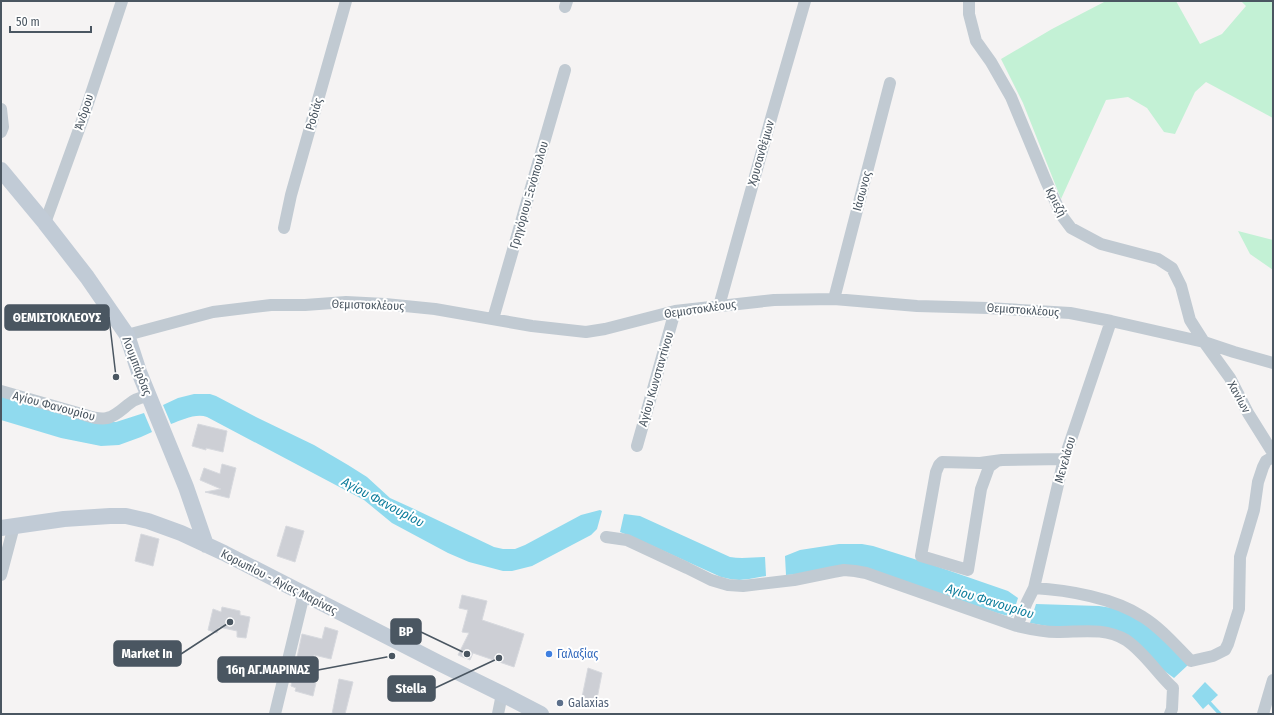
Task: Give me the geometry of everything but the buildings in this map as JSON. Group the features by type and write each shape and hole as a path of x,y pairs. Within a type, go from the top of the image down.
{"main road":[{"name":"Λουμπάρδας","path":"1,170 87,277 127,335 139,372 186,487 206,545"},
{"name":"Κορωπίου - Αγίας Μαρίνας","path":"7,527 110,516 126,516 148,521 181,533 230,556 541,714"}],"street":[{"name":"Άνδρου","path":"45,223 82,121 122,1"},
{"name":"Ροδιάς","path":"284,228 291,195 346,1"},
{"name":"Χρυσανθέμων","path":"719,306 805,1"},
{"name":"Κριεζή","path":"969,1 969,14 976,41 991,62 1011,97 1062,216 1071,228 1101,244 1158,259 1172,268 1181,286 1190,320 1204,342"},
{"name":"Γρηγόριου Ξενόπουλου","path":"493,319 565,70"},
{"name":"Ιάσωνος","path":"834,299 890,83"},
{"path":"1,109 3,127 1,132"},
{"name":"Θεμιστοκλέους","path":"127,335 213,312 271,305 305,305 346,302 385,304 435,310 532,326 586,332 605,330 675,311 774,300 834,299 917,306 988,308 1070,313 1204,342 1273,363"},
{"name":"Αγίου Κωνσταντίνου","path":"637,446 675,311"},
{"name":"Μενελάου","path":"1019,623 1034,588 1064,459 1111,321"},
{"name":"Χανίων","path":"1204,342 1230,378 1248,413 1273,453"},
{"name":"Αγίου Φανουρίου","path":"1,391 84,415 106,419 134,401 149,396"},
{"path":"1034,588 1055,589 1108,600 1131,610 1155,626 1191,661 1213,656 1225,650 1238,609 1240,557 1253,515 1258,482 1262,467 1266,461 1273,457"},
{"path":"997,460 989,467 981,489 968,570 921,556 936,472 942,462 980,463 997,460 1064,459"},
{"path":"1,574 7,527"},
{"path":"606,537 627,540 711,580 728,585 743,586 794,580 833,572 855,571 866,573 1039,630 1057,632 1101,631 1125,640 1135,647 1173,688 1172,709 1170,714"},
{"path":"275,714 304,594"},
{"path":"1263,714 1273,680"},
{"path":"498,714 502,694"}],"green space":[{"path":"1106,1 1176,1 1200,44 1222,34 1246,6 1241,1 1273,1 1273,118 1206,82 1195,92 1175,134 1164,132 1147,108 1128,97 1106,100 1061,199 1023,103 1001,59 1052,29"},
{"path":"1238,231 1273,240 1273,270 1250,254"}],"water":[{"path":"1,394 107,422 116,422 144,413 152,432 119,445 101,446 61,438 1,420"},
{"path":"194,394 210,394 216,396 314,445 367,477 390,498 494,547 515,549 581,515 600,510 602,511 597,529 591,535 532,566 512,571 503,571 469,562 448,553 392,523 364,500 207,417 194,416 171,424 163,405 178,398"},
{"path":"624,514 640,516 730,557 765,557 766,576 739,580 721,577 620,532"},
{"path":"839,544 862,544 873,546 1008,591 1018,598 1012,617 871,570 786,575 785,556 800,550"},
{"path":"1036,604 1099,606 1119,609 1145,622 1188,665 1174,678 1163,670 1135,642 1030,623"},
{"path":"1205,682 1218,695 1203,709 1192,696"}],"waterway":[{"name":"Αγίου Φανουρίου","path":"1010,610 1036,617"},
{"name":"Αγίου Φανουρίου","path":"1207,700 1220,714"}],"place":[{"name":"ΘΕΜΙΣΤΟΚΛΕΟΥΣ","path":"116,377"},
{"name":"Market In","path":"230,622"},
{"name":"BP","path":"467,654"},
{"name":"Γαλαξίας","path":"549,654"},
{"name":"16η ΑΓ.ΜΑΡΙΝΑΣ","path":"392,656"},
{"name":"Stella","path":"499,658"},
{"name":"Galaxias","path":"560,703"}]}
